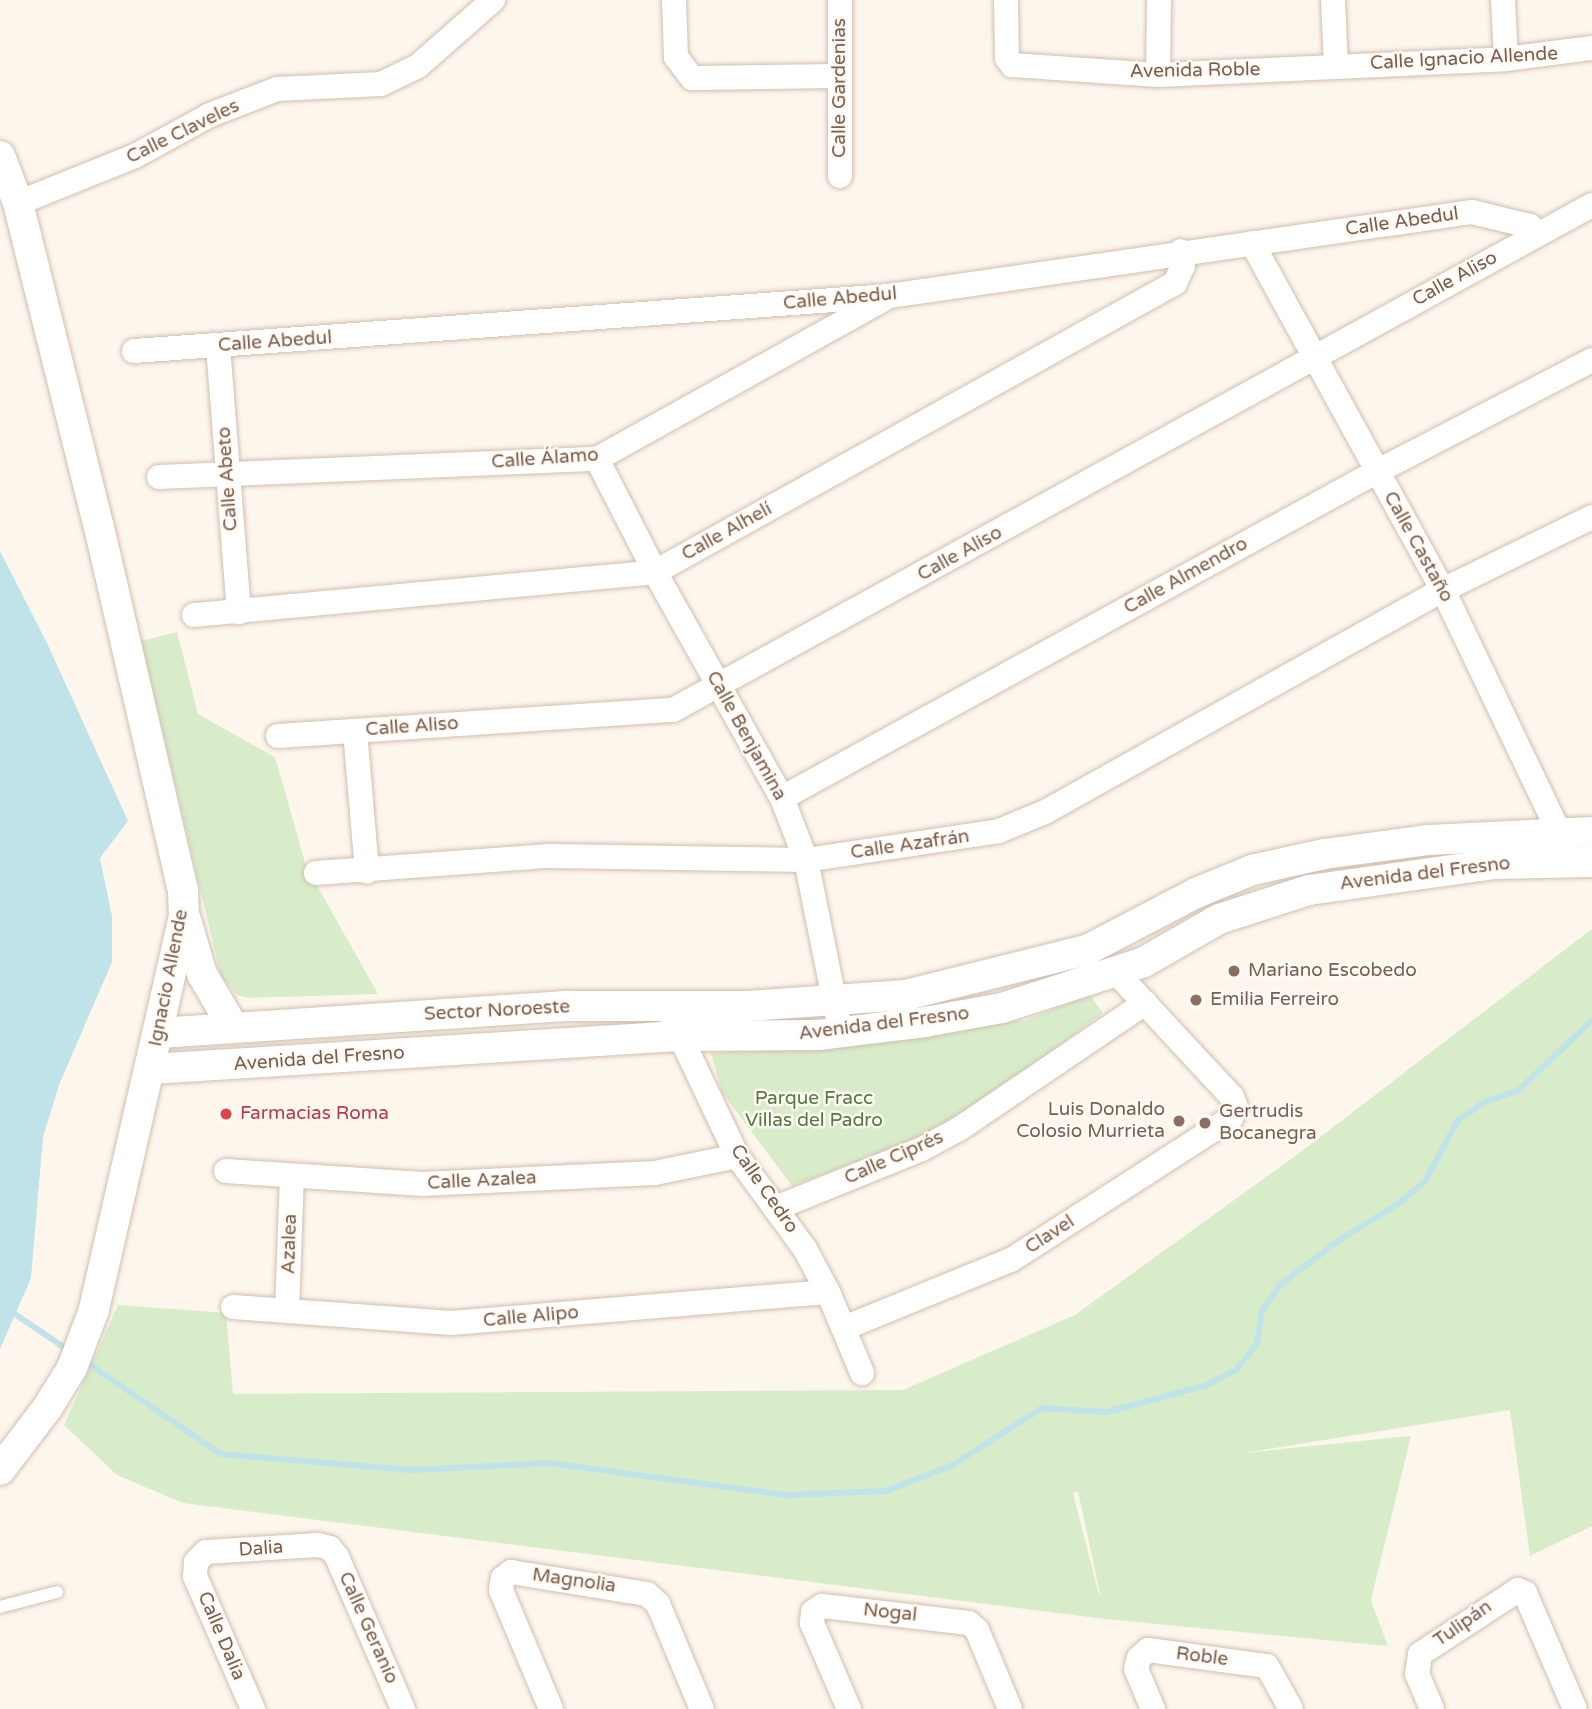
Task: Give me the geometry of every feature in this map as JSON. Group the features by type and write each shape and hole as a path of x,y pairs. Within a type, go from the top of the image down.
{"street":[{"name":"Calle Claveles","path":"18,203 135,156 210,116 277,89 381,84 418,66 493,0"},
{"path":"674,0 676,57 681,69 692,78 840,76"},
{"name":"Calle Gardenias","path":"840,0 840,176"},
{"name":"Avenida Roble","path":"1006,0 1007,58 1012,65 1158,75 1336,66"},
{"path":"1158,75 1159,0"},
{"path":"1333,0 1336,66"},
{"path":"1503,0 1506,59"},
{"name":"Calle Ignacio Allende","path":"1336,66 1506,59 1592,48"},
{"path":"0,156 18,203"},
{"name":"Ignacio Allende","path":"0,1469 72,1368 94,1310 184,916 183,890 18,203"},
{"name":"Calle Aliso","path":"278,736 673,710 720,688 1313,357 1592,205"},
{"name":"Calle Abedul","path":"134,352 890,296 1181,251 1472,212 1530,226 1536,234"},
{"name":"Calle Castaño","path":"1252,243 1443,590 1558,830 1577,861"},
{"name":"Calle Alhelí","path":"194,615 655,572 1175,283 1183,266 1181,251"},
{"name":"Calle Álamo","path":"159,477 227,472 597,459 890,296"},
{"name":"Calle Abeto","path":"218,346 239,612"},
{"name":"Calle Almendro","path":"782,798 1376,472 1592,360"},
{"name":"Calle Benjamina","path":"597,459 655,572 782,798 806,860 841,1033"},
{"name":"Calle Azafrán","path":"316,873 549,856 806,860 948,842 999,831 1045,812 1443,590 1592,517"},
{"path":"355,731 367,871"},
{"name":"Avenida del Fresno","path":"835,1002 906,995 1056,961 1252,870 1324,854 1429,840 1558,830 1592,832"},
{"name":"Avenida del Fresno","path":"151,1069 679,1036 841,1033 1002,1008 1144,962 1219,919 1267,900 1439,870 1577,861"},
{"path":"184,916 202,974 233,1027"},
{"path":"1115,972 1145,1003"},
{"name":"Sector Noroeste","path":"159,1033 667,1004 835,1002"},
{"name":"Clavel","path":"844,1328 1011,1260 1231,1118 1236,1107 1232,1097 1145,1003"},
{"name":"Calle Ciprés","path":"776,1208 935,1143 1145,1003"},
{"name":"Calle Cedro","path":"667,1004 679,1036 737,1156 776,1208 828,1292 862,1373"},
{"name":"Calle Azalea","path":"226,1171 423,1184 655,1172 737,1156"},
{"name":"Azalea","path":"287,1311 292,1176"},
{"name":"Calle Alipo","path":"233,1307 451,1323 828,1292"},
{"name":"Dalia","path":"196,1562 206,1552 330,1548"},
{"name":"Calle Geranio","path":"330,1548 403,1709"},
{"name":"Calle Dalia","path":"196,1562 195,1576 253,1709"},
{"name":"Magnolia","path":"551,1709 500,1590 503,1578 512,1572 646,1594 658,1604 702,1709"},
{"name":"Tulipán","path":"1432,1709 1416,1665 1420,1654 1518,1590 1525,1593 1575,1709"},
{"name":"Nogal","path":"849,1709 811,1623 813,1612 822,1606 969,1623 978,1630 1010,1709"},
{"name":"Roble","path":"1153,1709 1136,1669 1139,1658 1148,1650 1267,1666 1291,1709"}],"lane":[{"path":"0,1607 58,1592"}],"green space":[{"path":"177,632 198,714 275,757 306,866 378,994 248,998 237,995 221,976 141,641"},
{"path":"1592,929 1592,1526 1530,1556 1510,1410 1244,1453 1411,1436 1371,1600 1388,1646 1105,1619 183,1503 117,1475 64,1425 118,1305 226,1313 233,1394 903,1390 1075,1315 1298,1154","holes":["1078,1491 1100,1594 1073,1493"]},
{"name":"Parque Fracc Villas del Padro","path":"1090,995 1103,1013 995,1092 922,1137 792,1186 722,1092 711,1053 819,1046 1026,1020"}],"water":[{"path":"0,551 47,643 128,821 100,858 112,916 112,962 59,1085 43,1137 31,1278 0,1349"}],"waterway":[{"path":"83,1360 221,1454 413,1470 549,1463 787,1495 886,1491 951,1466 1042,1408 1107,1412 1207,1385 1237,1369 1257,1343 1262,1311 1280,1285 1339,1240 1398,1204 1425,1181 1458,1120 1486,1101 1519,1090 1592,1020"},
{"path":"15,1314 71,1352"}],"place":[{"name":"Mariano Escobedo","path":"1234,971"},
{"name":"Emilia Ferreiro","path":"1196,1000"},
{"name":"Farmacias Roma","path":"226,1114"},
{"name":"Luis Donaldo Colosio Murrieta","path":"1179,1121"},
{"name":"Gertrudis Bocanegra","path":"1205,1123"}]}
